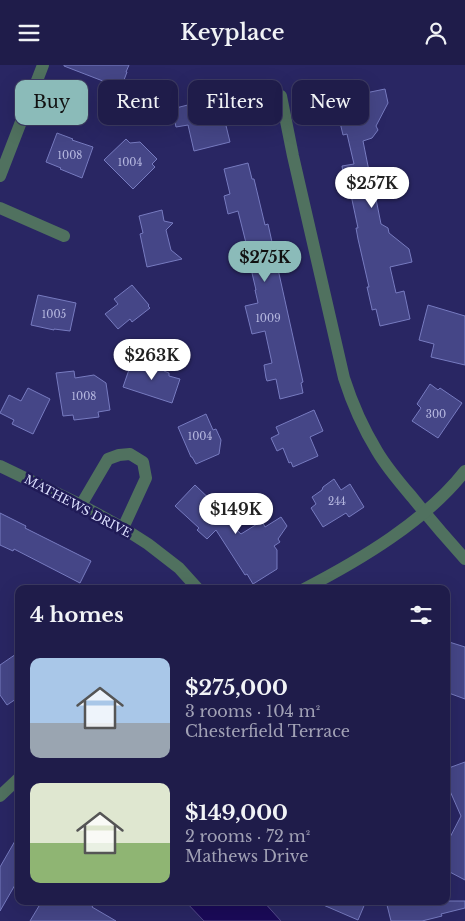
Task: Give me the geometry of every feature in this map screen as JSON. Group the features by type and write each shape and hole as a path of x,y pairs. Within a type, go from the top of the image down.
{"street":[{"path":"0,177 43,65"},
{"path":"282,100 295,166 350,396 377,451 424,512 465,559"},
{"path":"0,208 64,236"},
{"path":"80,505 108,459 130,454 143,462 146,478 123,528"},
{"name":"MATHEWS DRIVE","path":"0,466 123,528 179,568 194,585"},
{"path":"312,585 389,539 445,494 465,471"},
{"path":"0,796 15,782"}],"shaded area":[{"path":"189,905 267,905 281,921 204,921"}],"building":[{"path":"129,65 124,80 100,80 64,66"},
{"path":"385,89 388,103 376,126 378,130 372,138 363,141 371,181 377,183 374,189 381,224 388,228 389,233 409,249 412,262 390,267 396,293 404,291 410,319 380,326 376,309 372,310 356,228 358,228 342,166 354,164 347,134 343,135 341,125 369,125 369,92"},
{"path":"188,105 188,125 176,127 176,125 178,125 178,107"},
{"path":"188,125 226,125 230,142 194,151"},
{"path":"57,133 93,147 82,178 46,162"},
{"path":"126,139 130,143 140,142 157,159 152,164 155,167 133,189 104,160"},
{"path":"248,163 252,179 254,179 265,225 268,224 303,382 301,383 303,393 280,399 276,379 267,381 266,378 264,365 272,363 265,331 252,334 245,306 258,303 256,290 248,256 241,253 247,247 238,211 228,214 224,196 230,194 224,169"},
{"path":"162,210 164,221 173,223 166,230 171,250 182,259 147,267 140,234 143,233 139,216"},
{"path":"132,285 150,308 132,322 130,319 118,329 105,314 118,304 114,299"},
{"path":"38,295 76,303 70,331 31,325"},
{"path":"428,305 465,316 465,365 431,357 434,344 419,340"},
{"path":"132,361 150,368 153,361 166,365 164,371 169,373 169,376 180,379 172,403 123,387"},
{"path":"74,371 75,378 94,375 106,383 110,410 98,412 99,417 74,420 73,415 63,416 56,373"},
{"path":"430,384 438,390 440,388 462,403 438,438 412,421 421,408 417,404"},
{"path":"28,388 50,399 33,434 12,424 14,420 0,413 9,395 21,401"},
{"path":"314,410 323,431 310,437 318,456 293,467 291,462 289,463 283,448 277,451 271,438 279,434 276,427"},
{"path":"206,414 213,430 216,429 221,440 219,454 196,464 178,427"},
{"path":"334,479 341,490 350,484 364,507 349,517 346,513 323,527 311,508 316,504 312,497"},
{"path":"195,485 219,508 216,511 241,534 262,521 265,527 281,517 287,526 278,539 280,542 274,546 277,550 277,569 253,584 247,574 245,575 216,530 207,539 197,530 199,528 175,506"},
{"path":"0,513 26,526 25,528 91,561 80,583 14,549 13,551 0,545"},
{"path":"450,642 465,647 465,699 450,693"},
{"path":"15,655 15,700 7,705 0,695 0,665"},
{"path":"465,762 465,880 450,872 450,837 461,816 450,791 450,768"},
{"path":"15,841 15,885 0,911 0,867"},
{"path":"450,901 465,901 465,908 441,914 442,916 422,921 391,921 387,905 450,905"},
{"path":"40,905 93,905 92,907 116,921 30,921"},
{"path":"323,905 364,905 358,920"}]}
